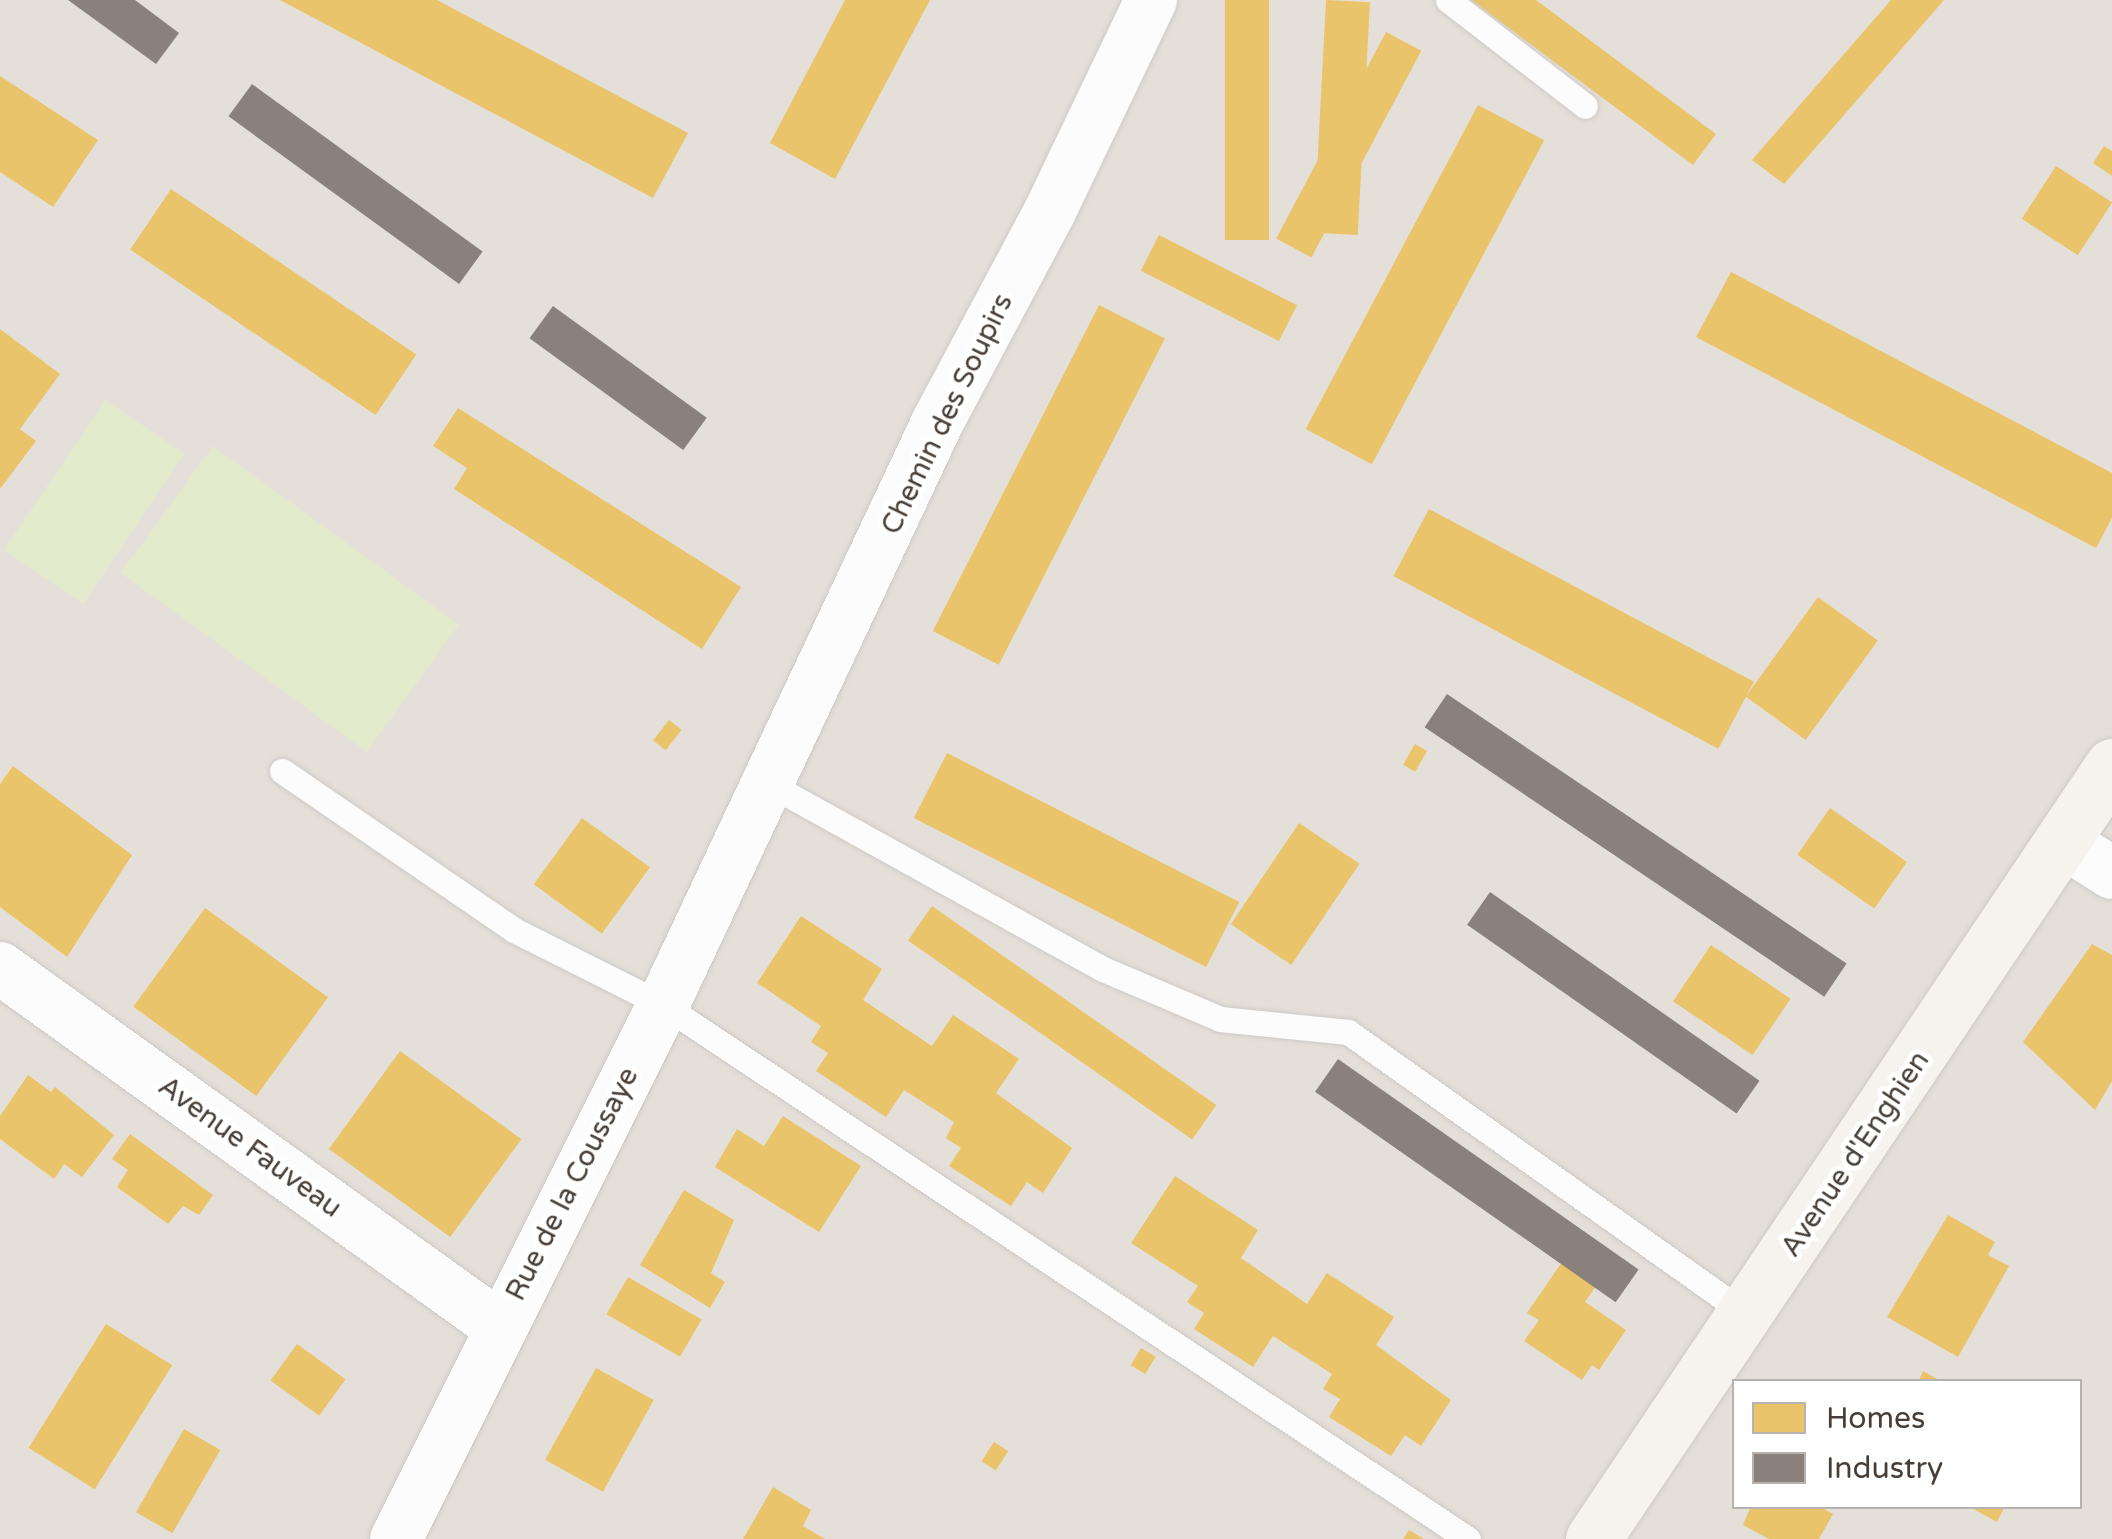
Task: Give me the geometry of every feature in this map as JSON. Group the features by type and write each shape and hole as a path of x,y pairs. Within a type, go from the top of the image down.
{"main road":[{"name":"Avenue d'Enghien","path":"1593,1539 2112,766"}],"street":[{"name":"Chemin des Soupirs","path":"758,806 938,420 1050,211 1151,0"},
{"name":"Rue de la Coussaye","path":"396,1539 758,806"},
{"path":"2062,841 2112,873"},
{"name":"Avenue Fauveau","path":"0,968 500,1327"}],"lane":[{"path":"1448,0 1585,106"},
{"path":"282,771 514,930 663,1005 1468,1539"},
{"path":"758,806 1102,969 1220,1018 1348,1032 1747,1314"}],"shaded area":[{"path":"0,0 2112,0 2112,1539 0,1539"}],"green space":[{"path":"105,400 185,454 83,604 4,550"},
{"path":"213,446 459,625 367,752 121,573"}],"building: Homes":[{"path":"280,0 437,0 688,133 653,198"},
{"path":"845,0 930,0 835,179 770,143"},
{"path":"1225,0 1269,0 1269,240 1225,240"},
{"path":"1326,0 1370,2 1358,235 1314,233"},
{"path":"1471,0 1536,0 1716,134 1693,165"},
{"path":"1891,0 1944,0 1784,184 1752,160"},
{"path":"1386,32 1421,51 1311,257 1276,239"},
{"path":"0,76 98,140 53,207 0,172"},
{"path":"1478,105 1544,140 1372,464 1306,429"},
{"path":"2104,146 2112,151 2112,176 2093,163"},
{"path":"2056,166 2112,202 2078,255 2022,219"},
{"path":"171,189 416,355 376,415 130,250"},
{"path":"1159,235 1297,305 1279,341 1141,271"},
{"path":"1731,272 2112,473 2112,518 2096,548 1696,337"},
{"path":"1099,305 1165,339 999,665 933,631"},
{"path":"0,329 60,374 20,429 36,441 0,489"},
{"path":"458,408 741,587 702,649 454,489 467,468 433,446"},
{"path":"1429,509 1754,682 1718,749 1393,576"},
{"path":"1818,597 1878,640 1806,740 1746,697"},
{"path":"669,720 682,730 666,750 653,740"},
{"path":"1415,744 1427,751 1415,772 1403,765"},
{"path":"947,753 1239,902 1206,967 914,818"},
{"path":"13,766 132,855 67,957 0,907 0,784"},
{"path":"1830,808 1907,862 1874,909 1797,855"},
{"path":"582,818 650,867 602,934 534,884"},
{"path":"1299,823 1360,864 1291,965 1231,924"},
{"path":"932,906 1216,1105 1192,1139 908,940"},
{"path":"205,908 328,997 256,1096 133,1007"},
{"path":"801,916 882,969 863,1000 932,1046 953,1015 1019,1059 996,1093 1072,1148 1043,1193 1027,1182 1011,1206 949,1166 961,1148 946,1138 954,1122 904,1090 886,1117 816,1071 828,1053 811,1042 821,1026 757,983"},
{"path":"2092,944 2112,955 2112,1081 2095,1110 2023,1042"},
{"path":"1711,945 1791,999 1753,1055 1673,1001"},
{"path":"400,1051 521,1139 450,1237 329,1149"},
{"path":"28,1075 51,1092 55,1087 114,1135 82,1177 64,1164 54,1179 0,1139 0,1116"},
{"path":"783,1116 861,1166 819,1232 715,1167 737,1129 764,1146"},
{"path":"130,1134 213,1195 199,1215 183,1206 168,1224 117,1187 128,1170 112,1159"},
{"path":"1175,1176 1258,1230 1241,1258 1307,1304 1327,1273 1394,1317 1376,1345 1451,1400 1421,1446 1405,1435 1391,1456 1329,1417 1340,1399 1323,1389 1332,1374 1273,1336 1253,1367 1194,1329 1204,1313 1187,1302 1198,1286 1131,1243"},
{"path":"684,1190 734,1220 711,1273 725,1282 710,1308 640,1265"},
{"path":"1948,1215 1995,1242 1988,1255 2009,1266 1958,1357 1887,1317"},
{"path":"1562,1262 1596,1286 1585,1302 1626,1330 1599,1370 1592,1365 1582,1380 1524,1341 1539,1320 1527,1313"},
{"path":"628,1277 702,1320 680,1357 606,1314"},
{"path":"106,1324 172,1365 95,1489 29,1448"},
{"path":"297,1344 346,1379 319,1416 271,1380"},
{"path":"1141,1348 1156,1357 1145,1374 1131,1365"},
{"path":"596,1368 654,1400 603,1492 545,1460"},
{"path":"1923,1371 1938,1379 1919,1379"},
{"path":"184,1429 220,1450 172,1533 136,1512"},
{"path":"994,1442 1008,1451 996,1471 981,1461"},
{"path":"773,1487 811,1510 803,1526 825,1539 743,1539"},
{"path":"1750,1509 1824,1509 1833,1514 1819,1539 1769,1539 1743,1525"},
{"path":"1973,1509 2004,1509 1997,1522"},
{"path":"1409,1530 1424,1539 1403,1539"}],"building: Industry":[{"path":"68,0 135,0 179,33 156,64"},
{"path":"252,84 483,252 459,284 228,116"},
{"path":"553,306 707,418 683,450 529,338"},
{"path":"1447,694 1847,964 1824,997 1425,727"},
{"path":"1490,892 1760,1081 1737,1113 1467,925"},
{"path":"1338,1059 1639,1270 1616,1302 1315,1092"}]}
